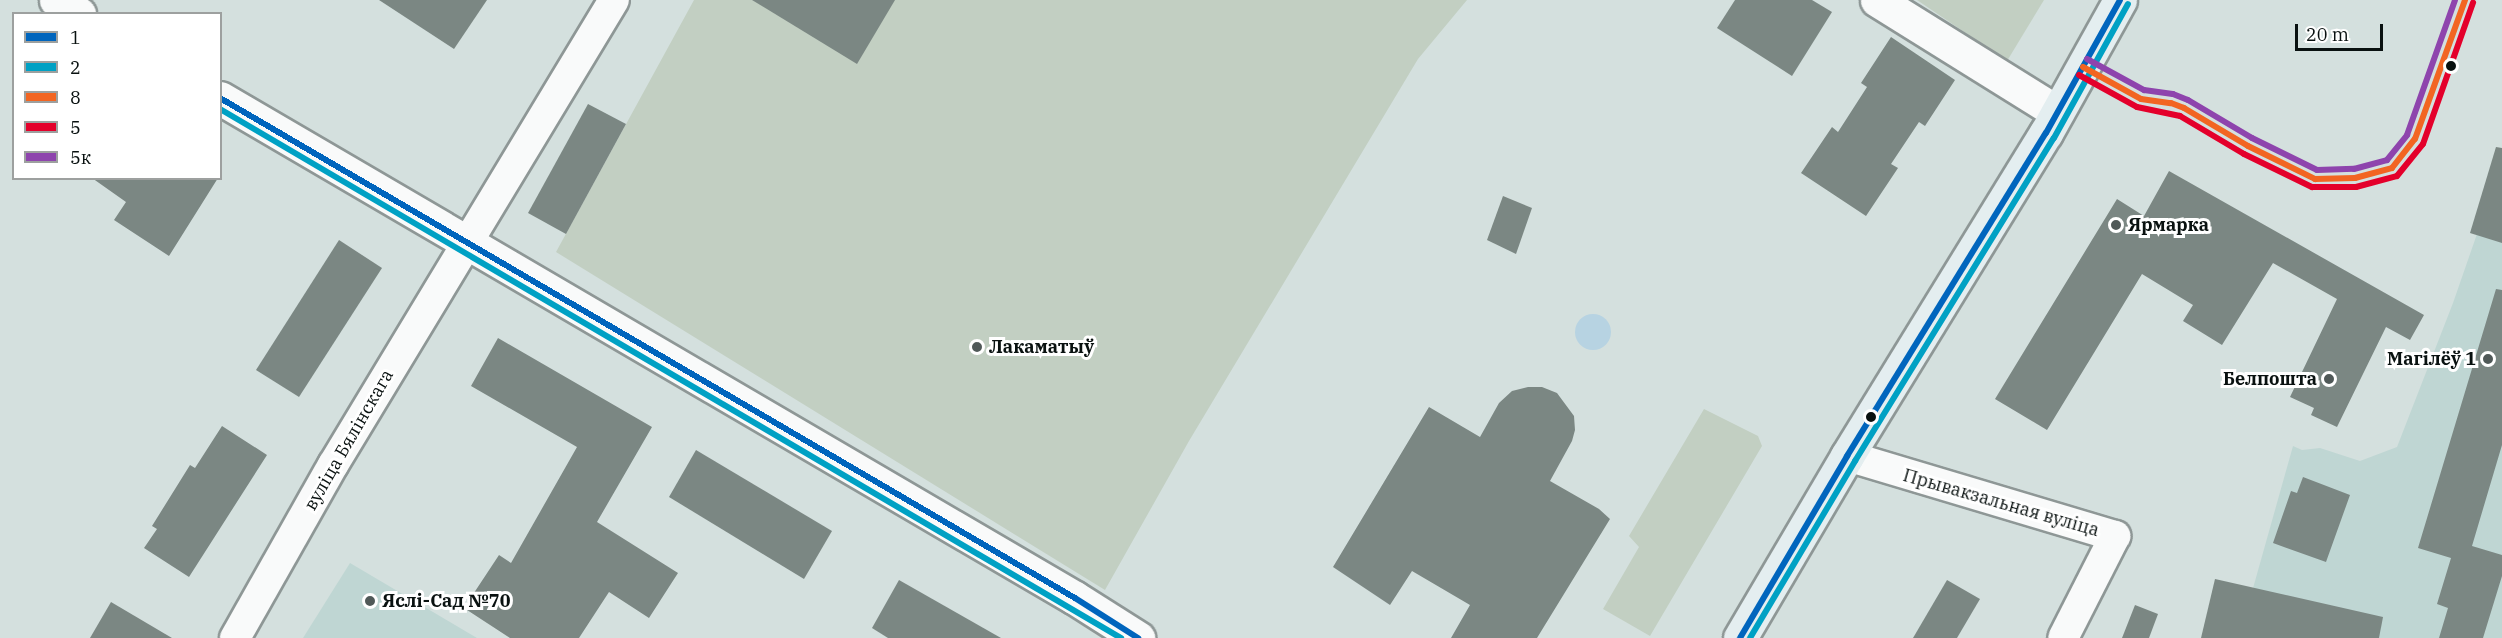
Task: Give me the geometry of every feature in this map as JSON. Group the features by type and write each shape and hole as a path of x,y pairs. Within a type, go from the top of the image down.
{"main road":[{"path":"56,0 76,12"},
{"path":"1877,0 2057,112"},
{"path":"1740,638 1847,456 2057,112 2120,0"},
{"path":"222,99 466,244 1075,598 1138,638"}],"street":[{"name":"вуліца Бялінскага","path":"235,638 333,465 615,0"},
{"name":"Прывакзальная вуліца","path":"1847,456 2115,536 2063,638"}],"shaded area":[{"path":"2502,162 2502,638 2239,638 2293,446 2302,450 2320,448 2360,461 2397,447 2453,303"},
{"path":"1593,314 1606,319 1611,332 1606,345 1593,350 1580,345 1575,332 1580,319"},
{"name":"Яслі-Сад №70","path":"350,563 477,638 303,638"}],"green space":[{"name":"Лакаматыў","path":"694,0 1467,0 1418,59 1189,441 1105,590 556,252"},
{"path":"1917,0 2044,0 2007,61"},
{"path":"1704,409 1758,436 1762,446 1650,636 1603,609 1639,547 1629,536"}],"building":[{"path":"379,0 487,0 454,49"},
{"path":"752,0 895,0 857,64"},
{"path":"1735,0 1812,0 1832,12 1792,76 1717,28"},
{"path":"1891,37 1955,80 1925,126 1919,122 1891,164 1898,168 1866,216 1801,173 1832,127 1838,132 1867,87 1861,83"},
{"path":"588,104 626,124 566,234 528,213"},
{"path":"2496,147 2502,148 2502,243 2470,233"},
{"path":"2169,171 2424,315 2410,340 2386,327 2337,427 2311,415 2314,408 2290,397 2337,299 2273,263 2222,345 2183,321 2193,305 2142,274 2047,430 1995,399 2117,199 2144,216"},
{"path":"95,180 217,180 169,256 114,220 126,202"},
{"path":"1503,196 1532,208 1516,254 1487,240"},
{"path":"339,240 382,268 299,397 256,370"},
{"name":"Магілёў 1","path":"2496,289 2502,290 2502,445 2472,546 2502,555 2502,576 2483,638 2439,638 2448,608 2437,604 2451,558 2418,548"},
{"path":"498,338 652,427 597,522 678,573 649,618 609,592 579,638 510,638 464,608 499,555 511,563 577,447 471,386"},
{"path":"1528,387 1542,387 1557,393 1574,416 1575,430 1572,441 1550,481 1599,509 1610,519 1537,638 1451,638 1470,605 1412,571 1390,605 1333,567 1429,407 1480,437 1499,403 1512,391"},
{"path":"222,426 267,455 189,577 144,548 157,529 152,526 190,465 195,468"},
{"path":"696,450 832,531 804,579 669,497"},
{"path":"2303,477 2350,495 2326,562 2273,543 2291,491 2297,493"},
{"path":"2215,579 2383,617 2379,638 2201,638"},
{"path":"899,580 1001,638 888,638 872,628"},
{"path":"1947,580 1980,599 1957,638 1913,638"},
{"path":"111,602 172,638 90,638"},
{"path":"2135,605 2158,614 2149,638 2122,638"}],"transit line":[{"name":"1","path":"1740,638 1847,456 2046,133 2120,0"},
{"name":"5к","path":"2087,59 2144,90 2173,94 2188,100 2252,138 2317,170 2354,169 2387,160 2407,135 2455,0"},
{"name":"8","path":"2083,67 2141,99 2171,103 2184,108 2248,146 2315,179 2355,178 2392,168 2415,139 2465,0"},
{"name":"5","path":"2079,75 2137,107 2180,116 2244,154 2312,187 2356,187 2397,176 2423,144 2473,3"},
{"name":"2","path":"1750,638 1855,461 2054,138 2128,4"},
{"name":"1","path":"222,99 1075,598 1138,638"},
{"name":"2","path":"222,110 1121,638"}],"place":[{"name":"Ярмарка","path":"2116,225"},
{"name":"Лакаматыў","path":"977,347"},
{"name":"Магілёў 1","path":"2488,359"},
{"name":"Белпошта","path":"2329,379"},
{"name":"Яслі-Сад №70","path":"370,601"}]}
